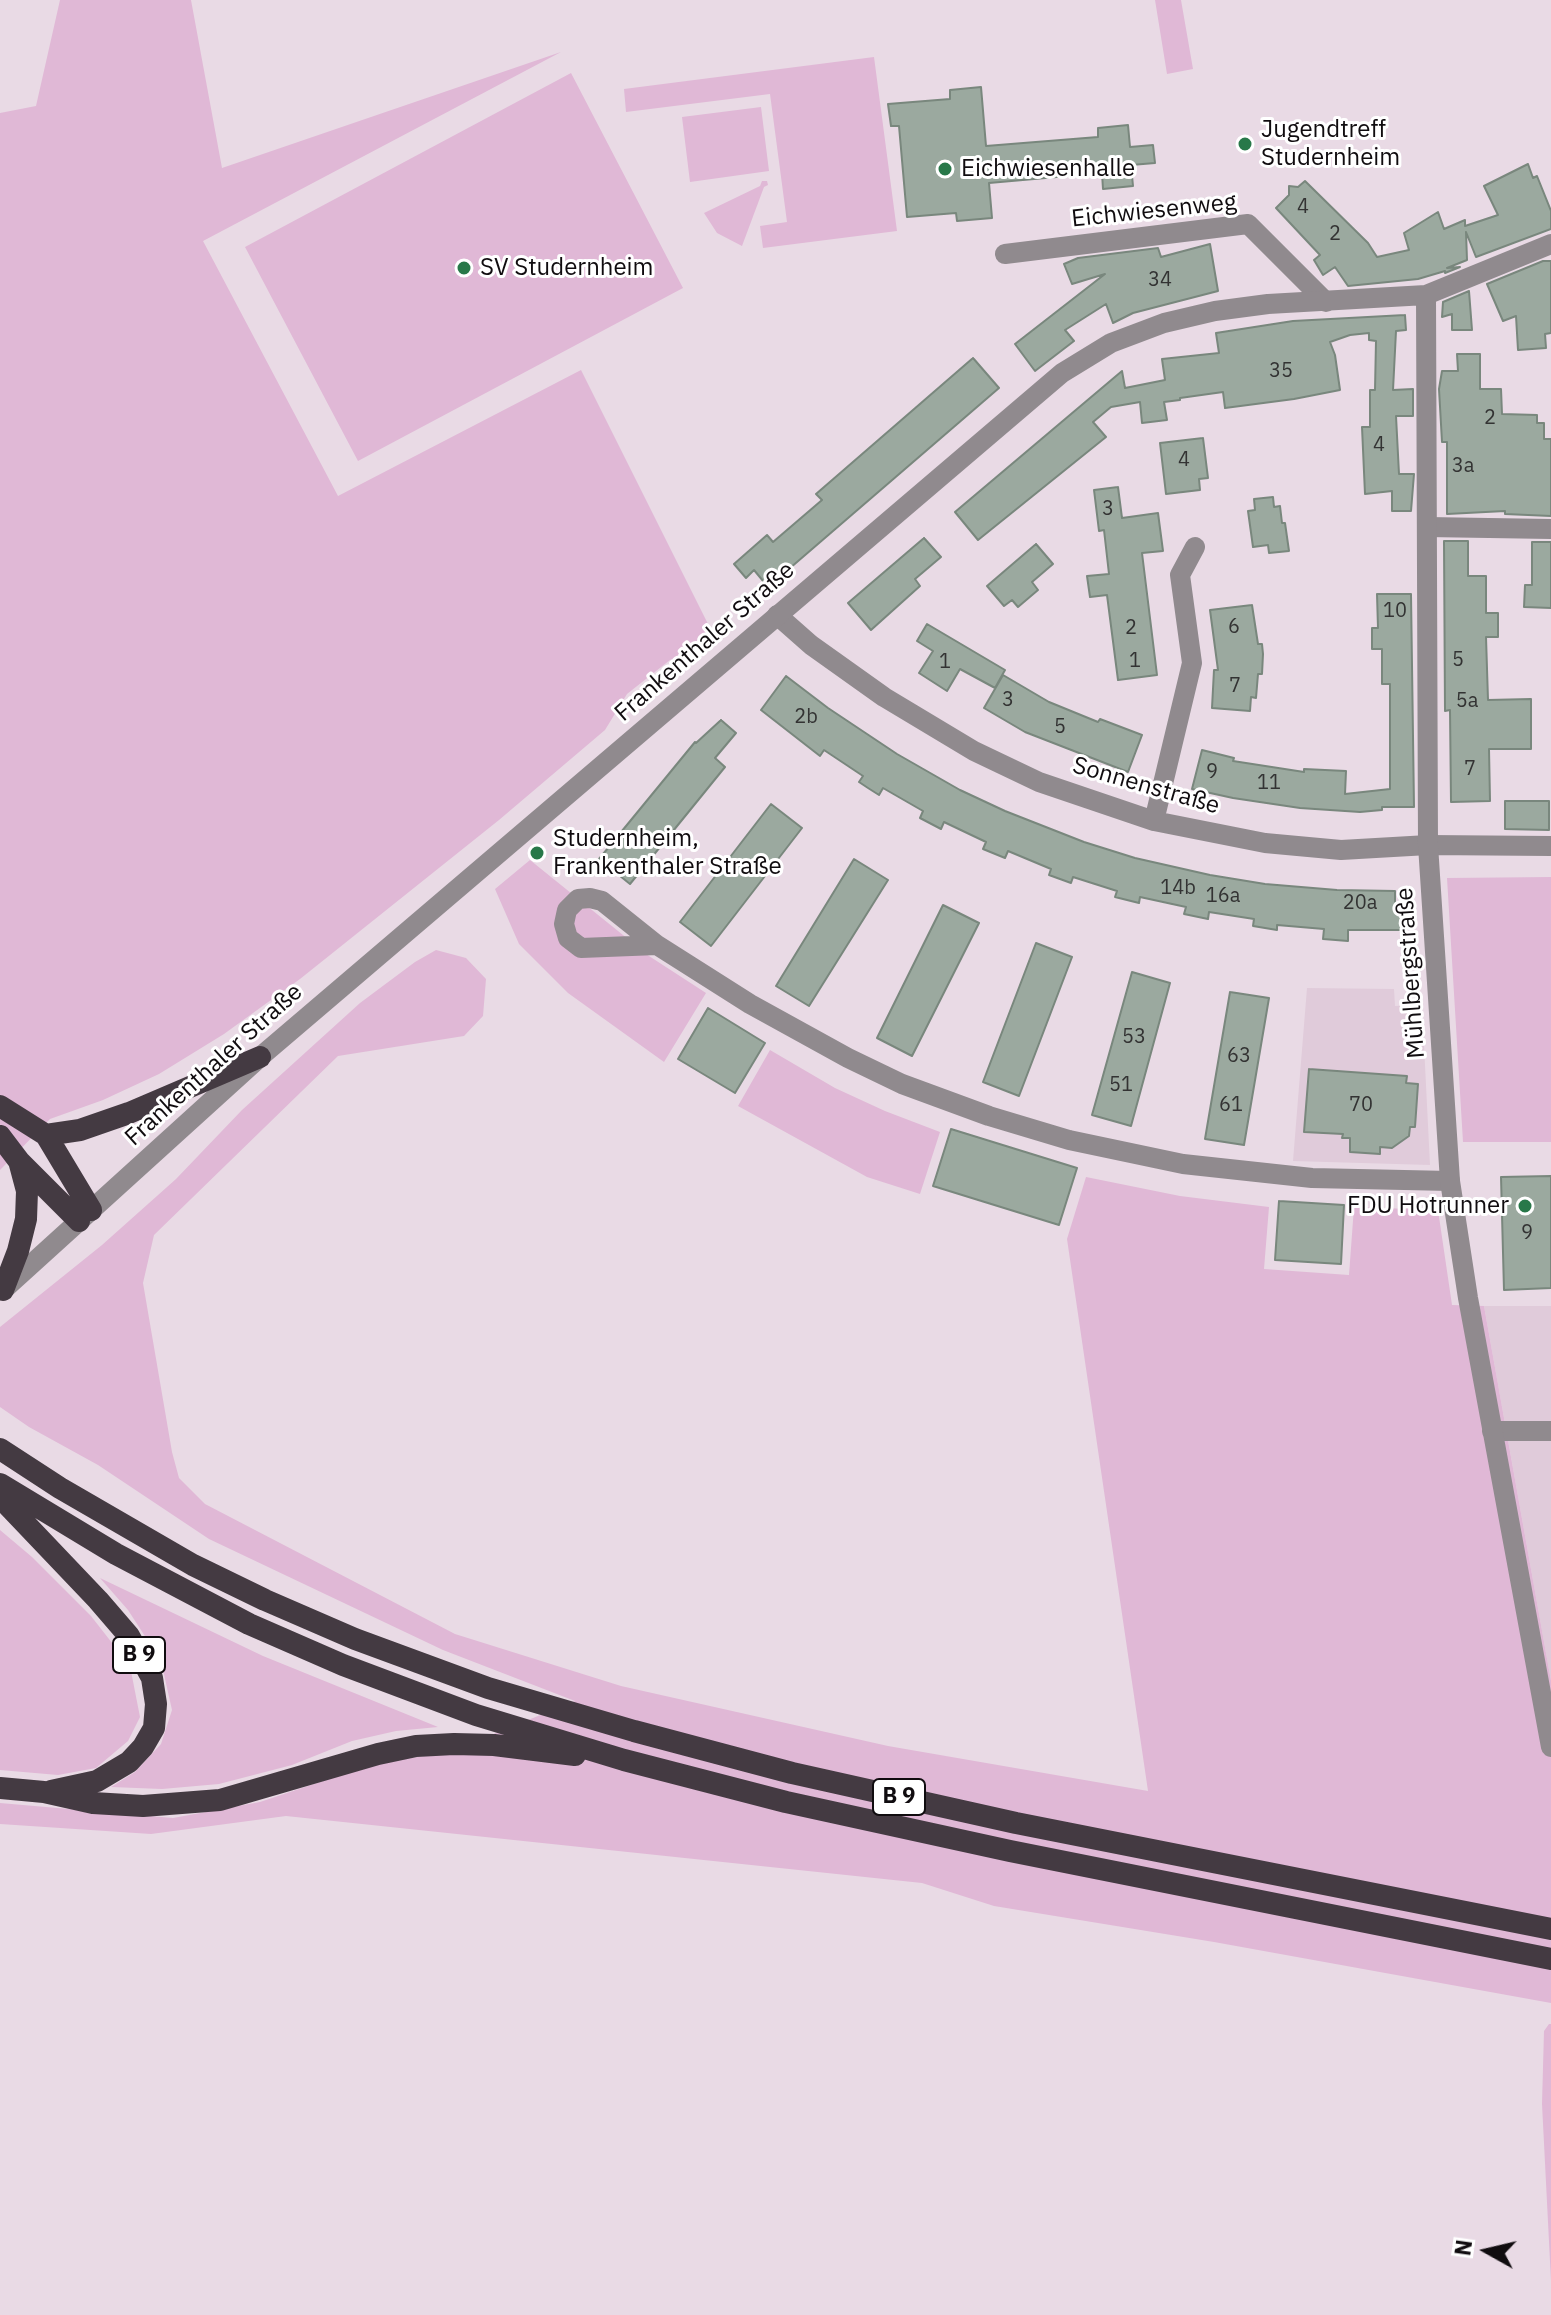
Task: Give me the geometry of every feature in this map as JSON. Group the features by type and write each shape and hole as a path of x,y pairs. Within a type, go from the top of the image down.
{"highway":[{"path":"46,1135 80,1130 129,1113 260,1057"},
{"path":"0,1106 46,1135 85,1215"},
{"path":"0,1136 19,1161 85,1215"},
{"path":"2,1291 18,1251 26,1219 27,1191 19,1161"},
{"name":"B 9","path":"0,1449 73,1496 193,1565 355,1639 488,1688 792,1773 1016,1823 1551,1929"},
{"name":"B 9","path":"0,1484 116,1554 263,1630 343,1665 476,1715 624,1760 786,1802 1010,1851 1551,1959"},
{"name":"B 9","path":"0,1497 129,1636 152,1678 156,1704 154,1728 143,1747 129,1762 97,1781 44,1792 0,1788"},
{"path":"44,1792 93,1803 143,1806 220,1800 416,1746 494,1745 624,1760"}],"street":[{"name":"Eichwiesenweg","path":"1005,254 1248,224 1326,302"},
{"name":"Frankenthaler Straße","path":"2,1291 260,1057 1062,373 1111,343 1164,323 1215,311 1268,304 1426,295 1551,244"},
{"name":"Mühlbergstraße","path":"1426,295 1428,845 1450,1181 1468,1298 1551,1747"},
{"path":"1427,527 1551,529"},
{"path":"1154,821 1192,663 1180,575 1195,547"},
{"name":"Sonnenstraße","path":"777,615 811,645 884,697 974,751 1039,782 1154,821 1265,843 1341,850 1428,845 1551,846"},
{"path":"657,945 750,1004 902,1084 1069,1140 1126,1154 1251,1174 1450,1181"},
{"path":"1492,1431 1551,1431"}],"shaded area":[{"path":"60,0 191,0 222,168 561,52 203,241 338,496 581,370 715,638 670,660 627,694 605,730 499,820 300,979 224,1034 159,1074 103,1100 50,1119 0,1170 0,113 36,106"},
{"path":"1155,0 1181,0 1193,69 1167,74"},
{"path":"874,57 897,231 763,248 760,226 787,222 770,94 626,112 624,89"},
{"name":"SV Studernheim","path":"571,73 683,288 358,461 245,247"},
{"path":"761,107 769,171 690,182 682,117"},
{"path":"762,181 767,181 768,185 764,187 742,246 717,233 704,213 760,186"},
{"path":"530,860 649,956 706,993 664,1062 568,993 519,944 495,889"},
{"path":"1551,877 1551,1142 1463,1142 1447,878"},
{"path":"436,950 466,958 486,979 483,1016 464,1036 338,1056 154,1235 143,1283 172,1452 179,1478 205,1504 455,1634 621,1686 888,1746 1148,1791 1067,1239 1086,1177 1180,1196 1269,1207 1264,1269 1349,1275 1354,1207 1438,1210 1452,1305 1484,1306 1551,1681 1551,2003 994,1906 922,1883 286,1816 151,1834 0,1824 0,1803 173,1818 260,1802 374,1764 449,1752 575,1701 443,1650 209,1539 98,1465 29,1427 0,1407 0,1327 102,1245 176,1179 242,1110 360,1003"},
{"path":"1307,988 1394,989 1395,1006 1422,1005 1430,1165 1293,1161"},
{"path":"770,1050 835,1088 940,1132 920,1194 867,1177 738,1106"},
{"path":"1484,1306 1551,1306 1551,1681"},
{"path":"0,1530 91,1616 130,1666 140,1717 128,1741 96,1768 58,1775 0,1770"},
{"path":"100,1578 263,1656 438,1727 396,1731 352,1741 292,1765 219,1784 162,1789 111,1787 135,1772 161,1744 172,1710 161,1661 128,1610"},
{"path":"1549,2024 1551,2281 1542,2104 1544,2031"}],"building":[{"name":"Eichwiesenhalle","path":"981,87 986,146 1098,137 1098,128 1128,125 1130,147 1153,145 1155,163 1131,165 1133,186 1103,189 1102,173 989,183 992,218 957,221 956,213 907,217 899,126 891,126 888,104 950,99 950,90"},
{"path":"1528,164 1533,178 1537,176 1551,211 1551,229 1476,257 1466,232 1467,260 1447,268 1460,267 1418,279 1348,286 1335,267 1323,275 1314,260 1320,255 1276,208 1289,195 1289,186 1298,187 1305,181 1368,243 1377,257 1409,250 1404,233 1438,212 1444,229 1465,220 1465,226 1498,215 1484,186"},
{"path":"1210,244 1218,291 1133,313 1113,323 1106,304 1065,330 1074,341 1035,371 1015,344 1105,274 1072,284 1064,264 1078,258 1158,248 1161,257"},
{"path":"1543,261 1551,261 1551,333 1545,334 1546,348 1518,350 1516,316 1503,321 1487,284"},
{"path":"1469,291 1472,330 1452,330 1452,314 1442,317 1443,302"},
{"path":"1405,315 1406,330 1396,331 1393,390 1413,389 1413,416 1396,416 1399,474 1414,474 1411,511 1392,511 1392,491 1365,494 1362,427 1370,427 1370,390 1375,390 1376,341 1369,340 1369,333 1330,342 1340,390 1225,408 1223,392 1180,398 1164,402 1167,420 1142,423 1140,402 1111,407 1093,422 1106,437 978,540 955,512 1122,371 1125,388 1165,380 1162,359 1219,353 1216,333 1293,321"},
{"path":"1457,354 1480,354 1480,389 1501,389 1502,414 1537,415 1537,423 1544,423 1544,439 1551,439 1551,516 1505,514 1505,511 1447,514 1447,442 1442,442 1439,389 1442,371 1458,371"},
{"path":"973,358 999,388 768,587 754,570 746,578 734,564 767,535 773,542 822,500 816,494"},
{"path":"1203,438 1208,478 1199,479 1200,490 1166,494 1160,443"},
{"path":"1118,487 1122,518 1158,513 1163,551 1142,553 1157,675 1118,680 1107,595 1090,597 1087,576 1109,574 1104,530 1099,531 1094,490"},
{"path":"1273,497 1274,507 1280,506 1289,551 1269,553 1268,545 1253,547 1248,511 1255,510 1254,499"},
{"path":"924,538 941,557 915,579 920,586 871,630 848,603"},
{"path":"1444,541 1468,541 1468,576 1486,576 1486,613 1498,613 1498,637 1486,637 1488,700 1531,699 1531,749 1489,749 1490,801 1451,802 1450,710 1445,711"},
{"path":"1532,542 1551,542 1551,608 1524,607 1525,585 1532,585"},
{"path":"1036,544 1053,564 1032,582 1038,590 1018,607 1012,600 1004,606 987,586"},
{"path":"1377,594 1411,594 1414,807 1382,807 1382,810 1360,812 1300,808 1192,789 1202,750 1234,758 1233,761 1304,772 1304,769 1346,771 1345,794 1390,789 1390,684 1382,684 1382,649 1372,649 1372,628 1378,628"},
{"path":"1252,605 1258,644 1262,644 1263,654 1256,698 1251,697 1250,711 1212,708 1214,670 1218,670 1210,610"},
{"path":"927,624 1005,670 995,688 960,669 947,691 919,673 933,651 917,641"},
{"path":"1003,675 1049,702 1098,722 1100,719 1142,735 1128,772 1025,732 984,708"},
{"path":"786,676 897,754 960,790 1005,811 1135,858 1210,875 1265,884 1395,891 1395,912 1404,913 1404,930 1348,930 1348,941 1323,939 1324,929 1277,925 1277,930 1253,926 1254,919 1209,912 1208,919 1184,914 1186,907 1140,897 1139,903 1115,897 1117,891 1073,877 1071,883 1049,875 1051,869 1008,851 1005,858 983,849 986,842 944,822 941,829 920,818 923,811 883,788 879,795 859,782 863,776 824,750 820,756 761,710"},
{"path":"721,720 736,733 715,758 725,767 630,884 599,859 695,742"},
{"path":"1505,801 1549,801 1549,830 1505,829"},
{"path":"771,804 802,828 711,946 680,922"},
{"path":"854,859 888,880 809,1006 776,986"},
{"path":"943,905 979,923 912,1056 877,1038"},
{"path":"1036,943 1072,957 1019,1096 983,1082"},
{"path":"1132,972 1170,983 1131,1126 1092,1115"},
{"path":"1230,992 1269,998 1244,1145 1205,1139"},
{"path":"708,1008 765,1043 735,1093 678,1059"},
{"path":"1309,1069 1407,1076 1406,1083 1418,1084 1415,1127 1410,1127 1409,1136 1392,1148 1380,1147 1380,1154 1350,1152 1350,1138 1342,1138 1343,1134 1304,1132"},
{"path":"951,1129 1077,1168 1059,1225 933,1186"},
{"path":"1551,1176 1551,1288 1504,1290 1501,1177"},
{"path":"1279,1201 1344,1205 1341,1264 1275,1260"}],"place":[{"name":"Jugendtreff Studernheim","path":"1245,144"},
{"name":"Eichwiesenhalle","path":"945,169"},
{"name":"SV Studernheim","path":"464,268"},
{"name":"Studernheim, Frankenthaler Straße","path":"537,853"},
{"name":"FDU Hotrunner","path":"1525,1206"}]}
